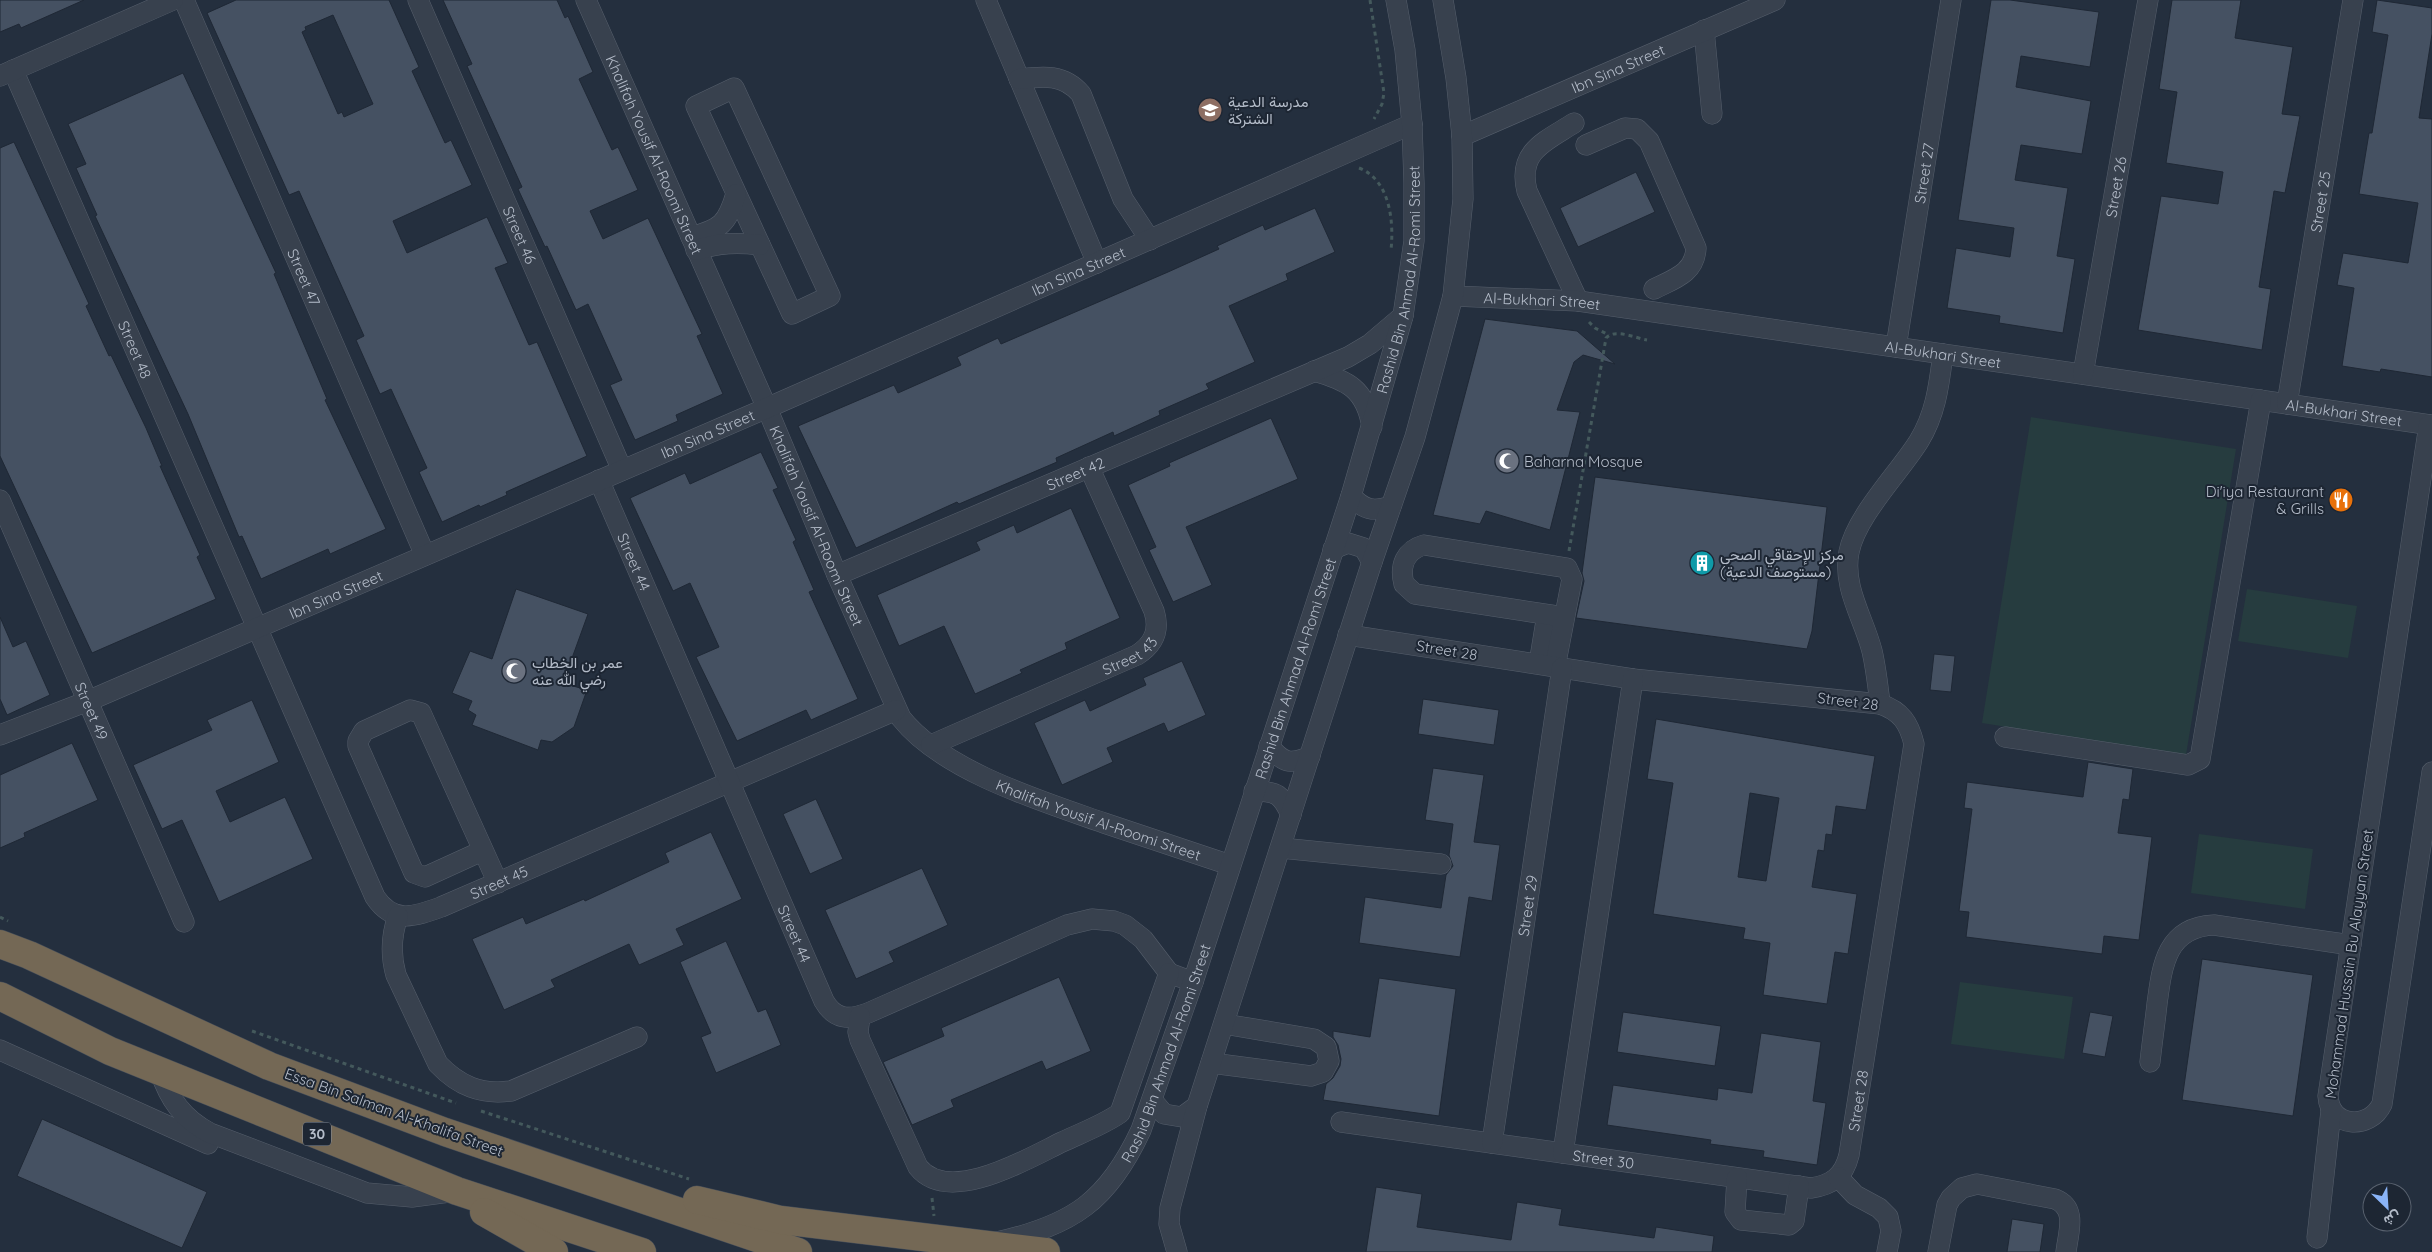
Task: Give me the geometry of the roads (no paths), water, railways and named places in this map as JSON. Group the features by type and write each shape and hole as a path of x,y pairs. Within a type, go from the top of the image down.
{"highway":[{"name":"Essa Bin Salman Al-Khalifa Street","path":"0,944 29,955 269,1066 445,1132 798,1252"},
{"name":"30","path":"0,996 110,1051 457,1191 642,1252"},
{"path":"0,1007 29,1009"},
{"path":"445,1132 740,1211 781,1220 1046,1252"},
{"path":"457,1191 482,1212 554,1252"}],"street":[{"path":"6,73 173,0"},
{"name":"Street 47","path":"184,0 425,555"},
{"name":"Street 46","path":"418,0 622,470"},
{"name":"Khalifah Yousif Al-Roomi Street","path":"586,0 767,408 896,710 908,728 964,766 1008,788 1230,865"},
{"path":"986,0 1097,264"},
{"name":"Rashid Bin Ahmad Al-Romi Street","path":"988,1244 1029,1234 1087,1207 1100,1196 1121,1170 1131,1153 1152,1100 1193,982 1351,496 1402,316 1414,241 1412,124 1405,50 1396,0"},
{"path":"1177,1252 1170,1224 1170,1208 1197,1106 1348,635 1415,436 1453,296 1463,198 1462,136 1456,78 1443,0"},
{"name":"Ibn Sina Street","path":"1462,136 1775,0"},
{"name":"Street 27","path":"1896,347 1951,0"},
{"name":"Street 26","path":"2083,374 2148,0"},
{"name":"Street 25","path":"2287,404 2353,0"},
{"path":"1704,30 1712,114"},
{"name":"Street 48","path":"6,73 256,629"},
{"path":"1019,79 1053,77 1064,79 1074,85 1081,94 1123,199 1150,240"},
{"path":"734,88 830,296 792,314 760,245 696,106 734,88"},
{"path":"1574,123 1537,146 1530,154 1524,173 1527,191 1578,301"},
{"name":"Ibn Sina Street","path":"0,735 88,701 767,408 1412,124"},
{"path":"1586,145 1625,128 1637,129 1649,141 1696,248 1696,256 1688,270 1654,289"},
{"path":"694,243 713,231 729,216 736,194"},
{"path":"694,243 717,244 739,242 760,245"},
{"name":"Al-Bukhari Street","path":"1453,296 1578,301 2431,425"},
{"name":"Street 42","path":"837,575 1358,351 1402,316"},
{"path":"1880,704 1872,649 1851,589 1848,571 1849,553 1854,536 1863,520 1919,440 1930,421 1937,400 1943,354"},
{"path":"1314,371 1342,379 1356,390 1366,404 1372,427"},
{"path":"2005,737 2188,765 2200,759 2261,400"},
{"name":"Mohammad Hussain Bu Alayyan Street","path":"2431,425 2328,1096 2331,1111 2338,1118 2354,1122 2375,1114 2382,1104 2432,772"},
{"name":"Street 43","path":"931,745 1137,655 1154,639 1157,625 1154,611 1089,468"},
{"name":"Street 44","path":"599,480 828,1010 840,1017 860,1016 1067,925 1092,919 1114,921 1134,931 1169,973 1193,982"},
{"path":"1351,496 1362,507 1376,511 1391,506"},
{"name":"Street 49","path":"0,500 184,922"},
{"path":"1333,549 1348,543 1364,548 1372,562"},
{"name":"Street 29","path":"1492,1143 1552,666 1556,616 1572,579 1567,568 1424,545 1415,548 1404,559 1404,584 1415,594 1556,616"},
{"path":"256,629 375,897 381,906 398,916 392,952 396,975 438,1064 463,1085 478,1091 495,1093 511,1091 637,1037"},
{"name":"Street 28","path":"1348,635 1633,680 1880,704 1898,712 1910,728 1914,744 1914,756 1849,1155 1847,1165 1838,1177"},
{"path":"1563,1153 1633,680"},
{"path":"482,851 425,877 414,872 360,752 358,741 364,731 410,710 420,713 498,883"},
{"name":"Street 45","path":"398,916 406,917 428,912 896,710"},
{"path":"1269,746 1279,759 1295,763 1310,756"},
{"path":"1254,791 1271,791 1284,800 1291,815"},
{"path":"1281,848 1441,864"},
{"path":"2150,1062 2164,959 2174,942 2187,932 2200,926 2214,925 2351,945"},
{"path":"860,1016 858,1032 860,1040 922,1173 938,1179 955,1181 979,1180 1000,1172 1120,1113 1169,973"},
{"path":"1211,1063 1311,1076 1323,1072 1329,1061 1326,1047 1314,1040 1224,1024"},
{"path":"0,1050 226,1152 243,1157 278,1159"},
{"path":"160,1070 170,1096 187,1118 198,1127 368,1193 412,1197 457,1191"},
{"path":"1152,1100 1164,1114 1182,1117 1197,1106"},
{"path":"2317,1238 2331,1111"},
{"name":"Street 30","path":"1341,1122 1799,1186 1819,1187 1838,1177"},
{"path":"1838,1177 1855,1195 1880,1208 1888,1217 1890,1231 1887,1252"},
{"path":"1737,1178 1735,1212 1741,1220 1789,1225 1794,1220 1799,1186"},
{"path":"1938,1252 1951,1198 1962,1188 1977,1184 2054,1199 2065,1205 2070,1215 2066,1252"}],"place":[{"name":"مدرسة الدعية الشتركة","path":"1210,110"},
{"name":"Baharna Mosque","path":"1507,461"},
{"name":"Di'iya Restaurant & Grills","path":"2341,500"},
{"name":"مركز الإحقاقي الصحي (مستوصف الدعية)","path":"1702,563"},
{"name":"عمر بن الخطاب رضي الله عنه","path":"514,671"}]}
